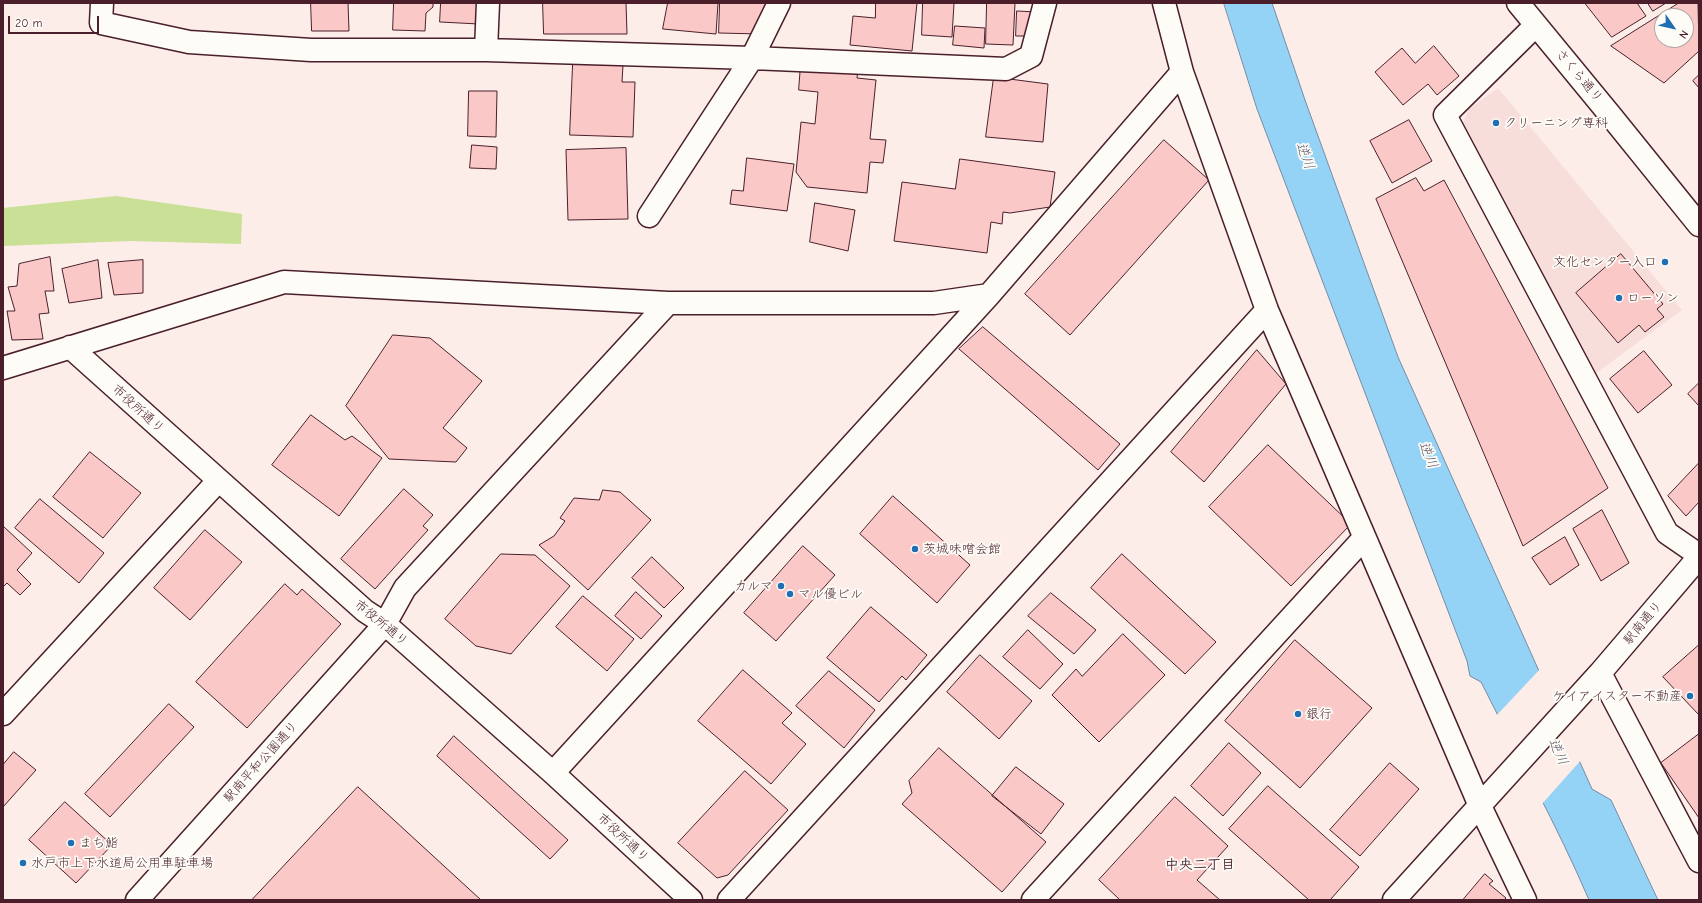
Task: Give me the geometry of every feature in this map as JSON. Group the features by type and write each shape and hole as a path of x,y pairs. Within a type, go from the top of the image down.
{"street":[{"path":"102,3 102,23 190,42 311,50 486,50 752,58 1006,69 1031,56 1039,31 1045,3"},
{"path":"486,50 488,3"},
{"path":"649,216 752,58 779,3"},
{"path":"1164,3 1182,72 1267,310 1480,806 1525,900"},
{"name":"さくら通り","path":"1518,3 1699,225"},
{"path":"1536,26 1445,115 1667,533 1699,556"},
{"path":"553,773 989,295 1182,72"},
{"path":"3,368 284,282 668,303 934,303 989,295"},
{"name":"駅南平和公園通り","path":"136,900 385,624 405,588 668,303"},
{"path":"729,900 1267,310"},
{"name":"市役所通り","path":"70,347 365,611 385,624 553,773 691,900"},
{"path":"3,714 218,481"},
{"path":"1033,900 1364,538"},
{"name":"駅南通り","path":"1480,806 1594,681 1699,556"},
{"path":"1594,681 1699,861"},
{"path":"1394,900 1480,806"}],"shaded area":[{"path":"1498,88 1682,310 1595,374 1462,125 1469,109"}],"green space":[{"path":"116,196 242,214 241,244 130,241 3,246 3,208"}],"water":[{"name":"逆川","path":"1224,3 1272,3 1305,100 1398,357 1592,789 1611,800 1658,900 1589,900 1550,817 1481,682 1470,676 1467,661 1257,109"}],"pier":[{"path":"1541,668 1582,759 1542,804 1496,716"}],"building":[{"path":"311,3 348,3 349,31 312,31"},
{"path":"394,3 433,3 433,7 426,13 425,31 393,30"},
{"path":"441,3 481,3 479,24 440,22"},
{"path":"543,3 626,3 627,34 544,34"},
{"path":"668,3 718,3 716,34 663,29"},
{"path":"720,3 773,3 760,34 719,33"},
{"path":"876,3 917,3 912,51 850,45 853,16 875,18"},
{"path":"923,3 954,3 952,37 922,35"},
{"path":"987,3 1015,3 1013,45 986,44"},
{"path":"1585,3 1637,3 1646,16 1612,37"},
{"path":"1648,3 1666,3 1658,8 1654,8 1653,11"},
{"path":"1679,3 1698,3 1699,51 1664,83 1611,46 1654,19 1654,48 1694,48 1694,8 1671,8"},
{"path":"1017,11 1037,12 1036,36 1016,36"},
{"path":"955,26 985,28 984,48 953,45"},
{"path":"1434,46 1459,76 1437,95 1428,84 1403,105 1375,72 1402,48 1415,63"},
{"path":"573,64 623,65 622,82 635,82 633,137 570,135"},
{"path":"801,64 858,69 857,78 876,80 870,139 886,140 883,163 870,162 867,193 807,187 796,172 801,122 815,124 818,92 799,90"},
{"path":"1699,75 1699,88 1693,81"},
{"path":"994,77 1048,84 1043,142 986,137"},
{"path":"469,91 497,91 496,137 468,136"},
{"path":"1409,120 1432,161 1392,183 1370,141"},
{"path":"1164,140 1209,180 1070,335 1025,294"},
{"path":"472,145 497,147 496,169 470,168"},
{"path":"626,148 628,219 568,220 566,150"},
{"path":"747,158 794,164 787,211 730,204 732,190 743,191"},
{"path":"960,159 1055,172 1050,207 1010,213 1003,212 1002,224 991,222 987,253 894,241 902,182 955,189"},
{"path":"1416,178 1424,191 1444,180 1608,488 1523,546 1376,199"},
{"path":"815,203 855,210 848,251 810,242"},
{"name":"ローソン","path":"1621,254 1663,304 1657,309 1664,317 1645,332 1639,325 1618,343 1576,293"},
{"path":"50,257 54,291 45,291 49,313 39,314 43,339 12,340 7,311 15,311 8,287 17,286 19,264"},
{"path":"98,260 102,298 69,303 62,269"},
{"path":"143,260 143,293 114,295 108,263"},
{"path":"983,327 1120,444 1098,470 959,349"},
{"path":"393,335 430,338 482,381 443,428 467,448 456,462 389,459 346,406"},
{"path":"1257,350 1286,384 1204,482 1171,452"},
{"path":"1644,351 1672,385 1638,413 1610,379"},
{"path":"1699,383 1699,406 1688,394"},
{"path":"311,415 345,440 352,436 382,458 339,516 272,465"},
{"path":"1268,445 1351,524 1291,586 1209,507"},
{"path":"90,452 141,493 103,538 53,497"},
{"path":"1699,463 1699,502 1686,516 1668,496"},
{"path":"404,489 433,515 423,526 428,530 375,589 341,559"},
{"path":"603,490 620,492 651,520 588,590 539,545 554,536 565,521 560,518 574,498 599,500"},
{"name":"茨城味噌会館","path":"893,496 970,565 937,603 860,534"},
{"path":"40,499 104,553 79,583 15,528"},
{"path":"1602,510 1629,563 1601,581 1573,529"},
{"path":"3,526 32,553 17,570 31,584 20,595 7,583 3,587"},
{"path":"205,530 242,562 190,620 154,588"},
{"path":"1565,537 1579,565 1550,585 1532,558"},
{"name":"マル優ビル","path":"803,546 835,575 776,641 744,613"},
{"path":"501,554 535,555 570,586 511,654 476,646 445,619"},
{"path":"1122,554 1216,642 1185,674 1091,588"},
{"path":"652,557 684,588 664,608 632,578"},
{"path":"285,584 297,595 302,589 341,624 247,728 196,682"},
{"path":"636,592 662,616 641,639 615,616"},
{"path":"1051,593 1096,630 1074,654 1028,616"},
{"path":"583,596 634,639 607,671 556,627"},
{"path":"871,607 927,655 906,680 902,676 879,702 827,658"},
{"path":"1028,630 1063,664 1040,689 1003,657"},
{"path":"1123,634 1165,675 1099,742 1052,695 1076,669 1082,676"},
{"name":"銀行","path":"1295,640 1372,708 1300,788 1225,721"},
{"name":"ケイアイスター不動産","path":"1699,645 1699,715 1663,677"},
{"path":"980,655 1032,701 999,739 947,692"},
{"path":"743,670 792,713 782,723 806,744 771,784 698,721"},
{"path":"829,671 875,710 844,748 796,706"},
{"path":"169,704 194,727 110,817 85,794"},
{"path":"1699,734 1699,818 1661,763"},
{"path":"454,736 568,840 550,859 437,756"},
{"path":"1229,743 1261,773 1223,816 1191,786"},
{"path":"939,748 1046,842 1002,892 902,804 912,793 909,781"},
{"path":"14,752 36,770 3,807 3,765"},
{"path":"1390,763 1419,789 1360,856 1330,830"},
{"path":"1016,767 1064,804 1041,834 992,796"},
{"path":"745,771 788,810 728,875 717,878 678,843"},
{"path":"1268,786 1359,867 1330,900 1309,900 1229,829"},
{"path":"358,787 481,900 252,900"},
{"path":"1175,797 1228,846 1197,880 1220,900 1120,900 1099,880"},
{"name":"まち鮨","path":"65,802 112,845 76,883 29,840"},
{"path":"1485,874 1493,881 1489,884 1506,898 1504,900 1463,900"}],"place":[{"name":"クリーニング専科","path":"1496,123"},
{"name":"文化センター入口","path":"1665,262"},
{"name":"ローソン","path":"1619,298"},
{"name":"茨城味噌会館","path":"915,549"},
{"name":"カルマ","path":"781,586"},
{"name":"マル優ビル","path":"790,594"},
{"name":"ケイアイスター不動産","path":"1690,696"},
{"name":"銀行","path":"1298,714"},
{"name":"まち鮨","path":"71,843"},
{"name":"水戸市上下水道局公用車駐車場","path":"23,863"}],"district":[{"name":"中央二丁目","path":"1200,865"}]}
